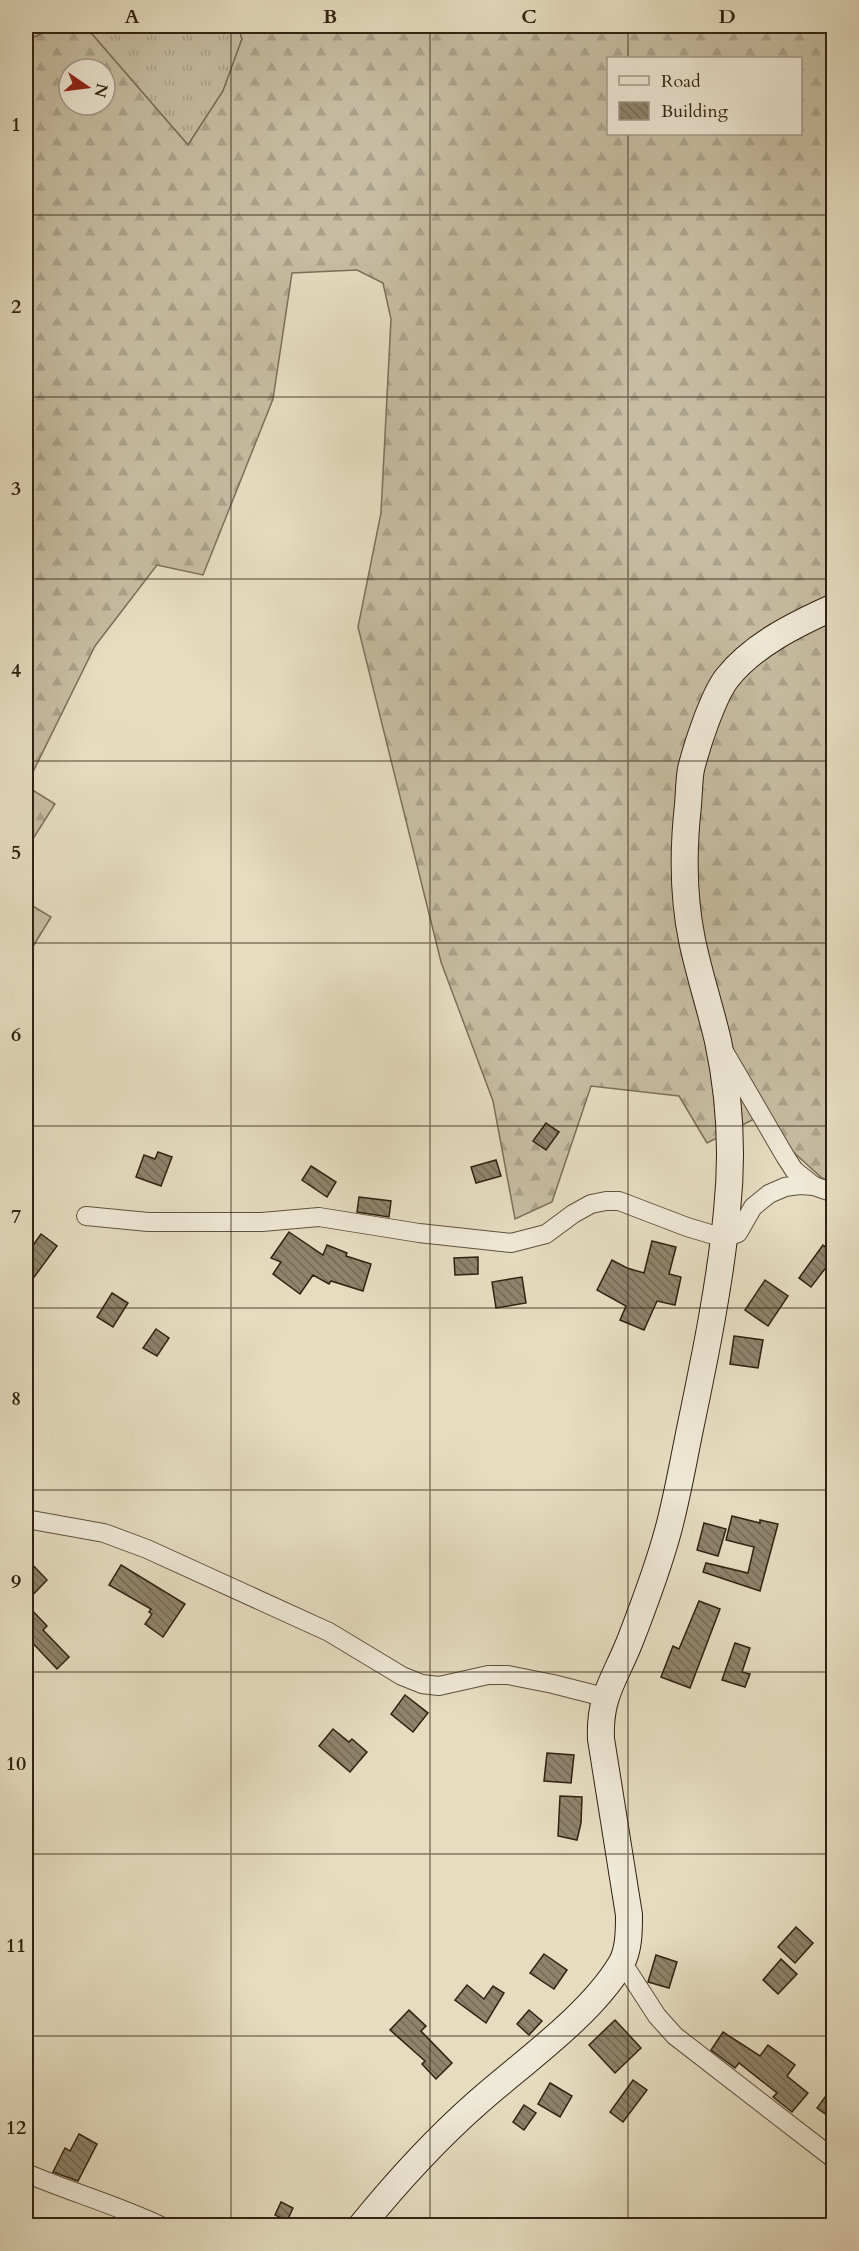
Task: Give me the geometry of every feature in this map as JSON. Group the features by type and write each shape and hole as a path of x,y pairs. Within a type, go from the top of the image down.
{"street":[{"path":"360,2226 426,2152 474,2106 589,2005 622,1962 628,1940 629,1915 601,1739 600,1720 604,1697 624,1657 648,1596 668,1530 701,1379 724,1238 730,1173 730,1129 718,1041 692,939 685,895 686,824 691,770 705,723 726,678 752,654 785,631 834,607"},
{"path":"718,1041 794,1170 814,1186"},
{"path":"86,1216 148,1222 262,1222 319,1217 399,1230 511,1242 546,1234 591,1204 619,1201 687,1227 724,1238 738,1233 753,1207 769,1194 785,1187 814,1186 834,1193"},
{"path":"26,1519 104,1533 147,1549 329,1632 402,1676 422,1684 439,1686 488,1675 508,1675 604,1697"},
{"path":"622,1962 657,2016 675,2036 834,2159"},
{"path":"26,2173 130,2211 161,2226"}],"green space":[{"path":"26,26 58,26 26,41"},
{"path":"58,26 85,26 112,57 57,57 57,117 117,117 117,63 188,145 223,91 242,39 238,26 833,26 833,1183 822,1178 756,1118 707,1143 679,1096 591,1086 552,1202 515,1219 493,1101 441,962 358,627 381,513 391,319 383,283 357,270 292,273 273,399 203,575 157,565 95,646 26,786 26,41"},
{"path":"85,26 238,26 242,39 223,91 188,145 117,63 117,57 112,57"},
{"path":"26,786 55,804 26,850"},
{"path":"26,902 51,917 26,958"}],"building":[{"path":"546,1123 559,1132 546,1150 533,1141"},
{"path":"158,1152 172,1157 161,1186 136,1177 144,1155 155,1159"},
{"path":"496,1160 501,1176 476,1183 471,1167"},
{"path":"311,1166 336,1182 327,1197 302,1180"},
{"path":"359,1197 391,1201 389,1217 357,1212"},
{"path":"289,1232 323,1255 327,1245 347,1253 346,1256 371,1264 363,1291 331,1281 329,1284 313,1275 300,1294 273,1274 281,1262 271,1258"},
{"path":"41,1234 57,1246 26,1288 26,1255"},
{"path":"652,1241 676,1247 669,1274 681,1277 675,1305 657,1301 644,1330 620,1320 626,1306 597,1290 612,1260 644,1273"},
{"path":"823,1245 834,1253 834,1257 811,1287 799,1278"},
{"path":"478,1257 478,1274 455,1275 454,1258"},
{"path":"522,1277 526,1303 496,1308 492,1282"},
{"path":"765,1280 788,1296 768,1326 745,1310"},
{"path":"112,1293 128,1303 113,1327 97,1317"},
{"path":"156,1329 169,1338 157,1356 143,1348"},
{"path":"734,1336 763,1340 758,1368 730,1364"},
{"path":"732,1516 760,1523 760,1520 778,1524 760,1591 703,1572 706,1563 748,1573 754,1547 726,1540"},
{"path":"704,1523 726,1529 718,1556 697,1550"},
{"path":"26,1558 47,1580 26,1602"},
{"path":"121,1565 185,1604 163,1637 145,1624 152,1614 149,1612 151,1609 109,1585"},
{"path":"699,1601 720,1609 690,1688 661,1677 673,1646 679,1649"},
{"path":"26,1604 47,1626 43,1630 69,1657 57,1669 26,1636"},
{"path":"735,1643 750,1648 742,1672 750,1674 745,1687 722,1680"},
{"path":"405,1695 428,1713 413,1732 391,1714"},
{"path":"333,1729 349,1742 352,1739 367,1752 350,1772 319,1746"},
{"path":"547,1753 574,1755 571,1783 544,1781"},
{"path":"560,1796 582,1797 581,1823 577,1840 558,1836"},
{"path":"796,1927 813,1943 795,1963 778,1947"},
{"path":"544,1954 567,1970 554,1989 530,1973"},
{"path":"656,1955 677,1962 669,1988 648,1982"},
{"path":"781,1959 797,1974 778,1994 763,1980"},
{"path":"467,1985 484,1999 493,1986 504,1993 486,2023 455,2000"},
{"path":"409,2010 426,2026 421,2031 452,2063 436,2079 422,2064 425,2061 390,2030"},
{"path":"529,2010 542,2021 529,2035 517,2024"},
{"path":"615,2020 641,2048 615,2073 589,2045"},
{"path":"723,2032 760,2056 768,2045 795,2065 787,2076 808,2093 792,2112 773,2097 777,2093 739,2063 735,2068 711,2050"},
{"path":"633,2080 647,2090 623,2122 610,2112"},
{"path":"550,2083 572,2096 560,2117 538,2104"},
{"path":"834,2085 834,2120 817,2108"},
{"path":"524,2105 536,2113 524,2130 513,2122"},
{"path":"79,2134 97,2144 78,2181 53,2172 65,2148 70,2151"},
{"path":"281,2202 293,2208 287,2221 275,2215"}]}
